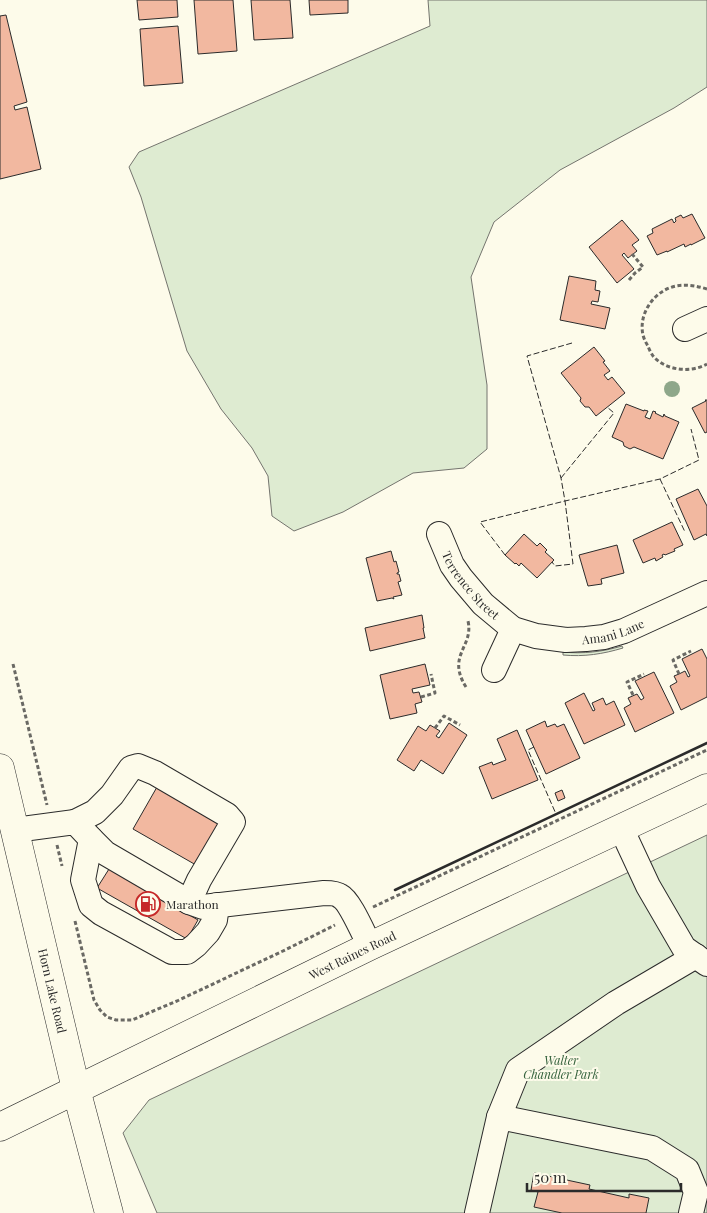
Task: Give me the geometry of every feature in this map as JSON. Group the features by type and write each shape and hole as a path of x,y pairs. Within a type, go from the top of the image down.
{"main road":[{"name":"Horn Lake Road","path":"1,775 76,1089 109,1213"},
{"name":"West Raines Road","path":"0,1127 370,946 707,788"}],"street":[{"path":"685,329 707,319"},
{"name":"Terrence Street","path":"439,534 452,565 460,578 483,604 513,629"},
{"name":"Amani Lane","path":"513,629 536,636 566,640 604,637 624,631 707,593"},
{"path":"494,670 513,629"},
{"path":"189,902 199,880 232,822 227,815 155,773 138,766 131,768 83,831 83,880 91,904 100,913 172,952 187,952 196,945 208,932 215,920 217,905"},
{"path":"477,1213 499,1117 518,1070 616,1004 701,960 684,948 679,940 648,886 621,828"},
{"path":"15,830 83,831 105,853 189,902 203,906 324,893 340,895 354,915 370,946"},
{"path":"499,1117 652,1148 687,1170 696,1192 691,1213"}],"path":[{"path":"630,280 643,267 632,254"},
{"path":"466,687 459,674 458,667 469,633 468,618"},
{"path":"679,674 673,660 691,651"},
{"path":"420,697 435,694 430,674"},
{"path":"633,695 627,682 644,674"},
{"path":"435,728 444,716 460,725"}],"green space":[{"path":"428,0 707,0 707,87 674,108 560,170 494,222 471,277 487,385 487,449 464,468 413,473 343,512 294,531 272,516 268,476 252,448 221,409 187,351 141,197 129,167 139,152 430,26"},
{"path":"622,646 623,648 601,653 578,656 563,655 563,652 592,652"},
{"name":"Walter Chandler Park","path":"707,835 707,1213 157,1213 123,1133 149,1100"}],"building":[{"path":"137,0 177,0 178,17 139,20"},
{"path":"194,0 233,0 237,51 198,54"},
{"path":"251,0 290,0 293,38 254,40"},
{"path":"309,0 348,0 348,13 310,15"},
{"path":"6,15 27,102 14,106 15,110 27,107 41,169 0,179 0,16"},
{"path":"178,26 183,83 144,86 140,29"},
{"path":"692,214 705,238 691,245 685,247 684,244 657,255 647,236 653,233 652,229 672,219 674,223 676,221 675,218 681,215 683,218"},
{"path":"622,220 639,240 632,245 637,251 628,258 624,253 622,255 634,269 617,283 589,247"},
{"path":"569,276 596,281 595,290 600,291 598,302 592,301 591,304 610,308 605,329 560,320"},
{"path":"594,347 610,371 604,375 608,380 612,377 625,393 596,416 589,407 585,407 580,401 581,398 561,373"},
{"path":"707,400 707,432 705,433 692,408"},
{"path":"626,404 648,411 645,417 650,419 653,411 663,417 664,414 679,422 663,459 634,447 630,449 624,446 623,442 612,437"},
{"path":"698,489 707,506 707,536 706,534 694,540 676,499"},
{"path":"672,522 683,545 674,549 675,551 662,555 663,557 656,561 655,558 643,563 633,540"},
{"path":"524,534 537,546 540,543 547,550 545,552 554,560 537,578 521,563 519,566 515,564 505,555"},
{"path":"617,545 624,573 601,579 602,584 588,586 579,555"},
{"path":"391,551 399,572 397,574 399,574 401,581 398,582 402,595 393,597 394,599 377,601 366,558"},
{"path":"422,615 425,638 370,651 365,628"},
{"path":"702,649 707,659 707,697 681,710 670,686 677,682 674,676 685,671 688,677 690,676 682,659"},
{"path":"425,664 430,685 412,689 413,693 419,692 422,702 415,704 417,713 390,719 380,675"},
{"path":"654,672 674,713 635,732 624,708 631,704 628,698 637,694 641,700 644,698 635,681"},
{"path":"584,693 593,711 595,710 592,703 603,698 606,705 614,701 625,725 584,744 565,703"},
{"path":"545,721 547,727 555,724 557,727 564,724 580,758 546,774 526,730"},
{"path":"449,723 467,735 443,774 421,760 414,771 397,760 418,726 426,731 430,725 440,731 436,736 439,738"},
{"path":"517,730 538,780 492,799 479,767 492,762 493,765 506,760 497,739"},
{"path":"157,787 220,824 196,865 133,829"},
{"path":"562,790 565,798 558,801 555,793"},
{"name":"Marathon","path":"109,869 198,920 187,939 97,888"},
{"path":"534,1173 590,1185 589,1189 629,1198 629,1194 649,1198 646,1213 562,1213 534,1207 538,1192 531,1190"}],"fence":[{"path":"572,343 527,356 561,478 565,501 660,479 699,460 691,429"},
{"path":"561,478 614,413 607,407"},
{"path":"660,479 685,532"},
{"path":"505,555 480,522 565,501 573,564 555,566 552,562"},
{"path":"534,747 528,750 556,814"}],"wall":[{"path":"395,890 707,743"}],"place":[{"name":"Marathon","path":"148,904"}]}
